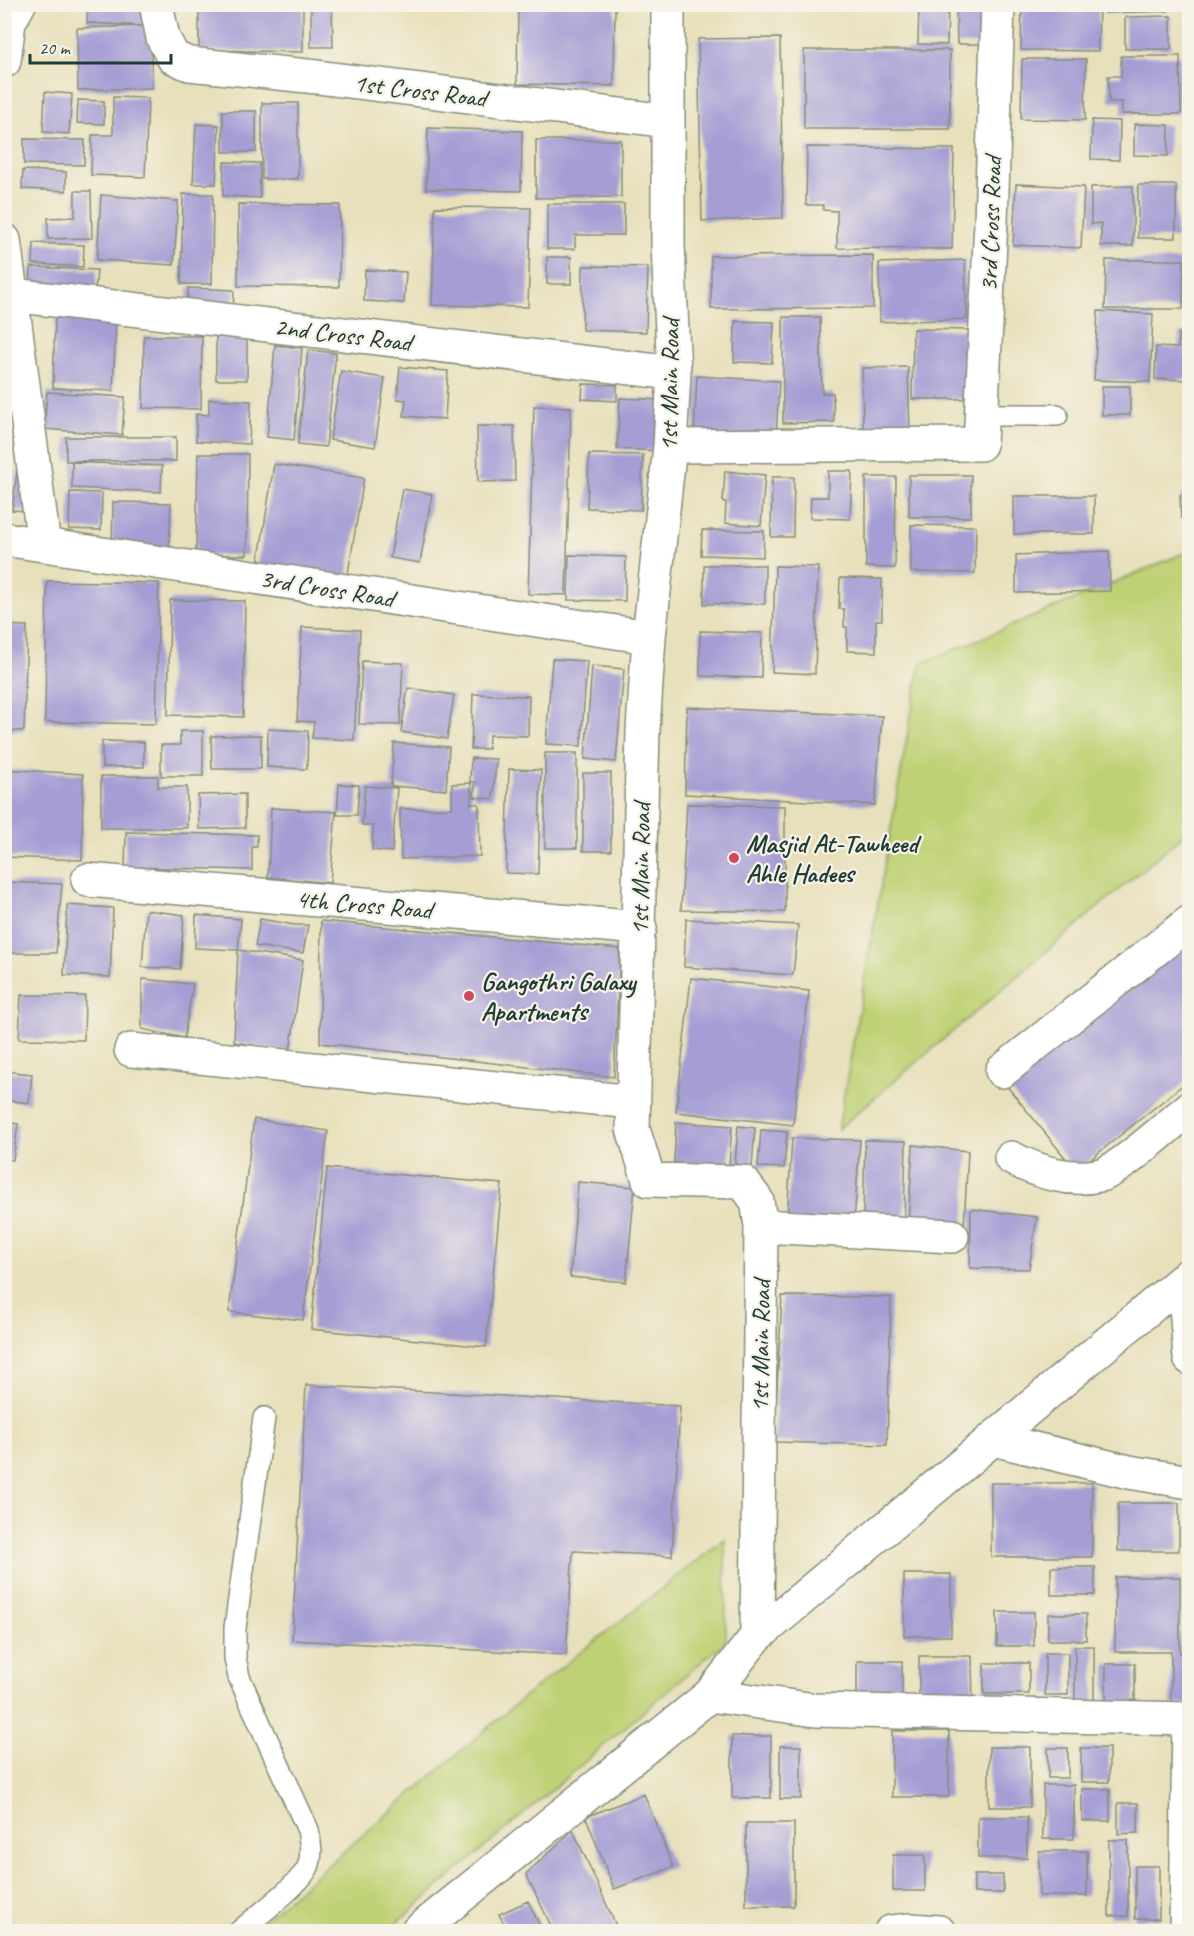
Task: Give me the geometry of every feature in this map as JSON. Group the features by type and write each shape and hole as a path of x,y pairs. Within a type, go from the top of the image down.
{"street":[{"path":"4,61 9,22 19,4"},
{"name":"1st Cross Road","path":"156,4 163,38 173,57 189,64 317,77 668,121"},
{"name":"1st Main Road","path":"668,4 668,245 674,373 670,446 650,637 643,730 640,928 633,1129 650,1180 743,1182 757,1201 761,1226 757,1636"},
{"name":"3rd Cross Road","path":"981,430 998,4"},
{"path":"4,240 44,545"},
{"name":"2nd Cross Road","path":"12,295 674,373"},
{"path":"670,446 981,430"},
{"name":"3rd Cross Road","path":"4,539 650,637"},
{"name":"4th Cross Road","path":"88,880 640,928"},
{"path":"1002,1071 1190,922"},
{"path":"131,1050 633,1102"},
{"path":"1011,1158 1039,1172 1073,1178 1102,1175 1190,1108"},
{"path":"761,1226 952,1236"},
{"path":"1187,1276 1190,1358"},
{"path":"417,1932 710,1695 757,1636 1187,1276"},
{"path":"993,1439 1129,1472 1190,1482"},
{"path":"710,1695 815,1710 1189,1719 1186,1932"},
{"path":"891,1932 911,1930 939,1932"}],"lane":[{"path":"981,430 1057,415"},
{"path":"239,1932 300,1879 308,1868 311,1851 308,1830 239,1677 235,1658 235,1628 264,1418"}],"green space":[{"path":"1189,551 1189,830 838,1129 920,664"},
{"path":"725,1539 726,1641 387,1931 250,1932 530,1692"}],"building":[{"path":"88,4 150,4 152,88 78,90 77,28 143,26 87,23"},
{"path":"199,4 303,4 303,52 199,50"},
{"path":"311,4 332,4 333,47 311,47"},
{"path":"518,4 615,4 614,86 517,84"},
{"path":"919,4 948,4 947,45 918,44"},
{"path":"956,4 983,4 983,44 957,44"},
{"path":"1022,4 1099,4 1098,51 1021,50"},
{"path":"1105,4 1168,4 1168,11 1105,13"},
{"path":"1171,16 1171,49 1125,49 1125,17"},
{"path":"780,38 783,218 702,221 698,39"},
{"path":"804,50 950,50 950,129 804,129"},
{"path":"1121,56 1180,56 1181,114 1122,114 1122,102 1109,102 1108,76 1121,76"},
{"path":"1022,59 1086,59 1085,120 1021,119"},
{"path":"45,92 72,94 69,134 43,132"},
{"path":"113,97 148,98 145,177 91,175 92,135 113,135"},
{"path":"78,100 104,101 104,124 77,123"},
{"path":"262,103 298,103 298,179 262,179"},
{"path":"223,111 256,111 256,152 223,152"},
{"path":"1092,120 1120,121 1119,160 1091,159"},
{"path":"196,124 219,125 216,184 193,184"},
{"path":"1134,124 1169,125 1168,156 1134,155"},
{"path":"428,128 522,131 521,191 426,189"},
{"path":"24,139 85,140 84,165 24,164"},
{"path":"536,140 621,140 621,197 536,198"},
{"path":"807,147 954,149 952,249 837,248 837,211 823,210 823,205 806,205"},
{"path":"224,162 260,163 260,198 223,196"},
{"path":"23,170 66,172 66,191 22,189"},
{"path":"1016,184 1084,187 1081,248 1013,245"},
{"path":"1138,185 1176,185 1176,238 1138,238"},
{"path":"1133,186 1133,246 1101,246 1101,223 1091,224 1091,187"},
{"path":"75,191 91,191 92,238 48,239 48,218 75,217"},
{"path":"183,194 213,194 212,284 181,284"},
{"path":"101,195 178,201 174,265 97,260"},
{"path":"238,204 340,205 339,287 238,286"},
{"path":"547,204 624,204 624,235 575,235 575,249 547,249"},
{"path":"435,207 531,208 528,307 432,305"},
{"path":"34,243 84,245 83,267 33,264"},
{"path":"873,255 873,308 711,309 711,256"},
{"path":"547,257 571,257 571,284 547,284"},
{"path":"965,260 967,319 880,322 879,263"},
{"path":"1106,260 1184,260 1183,309 1105,309"},
{"path":"583,266 648,267 646,332 582,330"},
{"path":"31,267 97,270 95,292 30,288"},
{"path":"365,270 406,272 404,303 364,301"},
{"path":"188,288 234,290 233,315 187,312"},
{"path":"1098,311 1153,314 1150,382 1094,380"},
{"path":"783,317 820,317 822,393 833,393 834,422 783,423"},
{"path":"55,318 116,319 113,391 53,388"},
{"path":"735,321 774,322 772,363 734,362"},
{"path":"913,329 973,330 971,399 912,399"},
{"path":"1179,333 1190,333 1190,380 1155,379 1156,347 1178,348"},
{"path":"144,336 202,336 201,409 143,408"},
{"path":"216,337 247,337 247,380 216,380"},
{"path":"275,345 302,348 294,440 267,437"},
{"path":"308,350 336,353 326,447 298,444"},
{"path":"400,367 448,371 445,419 404,416 406,400 397,399"},
{"path":"908,367 910,433 863,434 862,368"},
{"path":"341,371 385,378 375,447 330,440"},
{"path":"697,376 779,381 776,438 694,434"},
{"path":"583,384 617,385 617,401 582,399"},
{"path":"1102,386 1130,386 1130,415 1102,415"},
{"path":"47,392 125,397 122,435 44,429"},
{"path":"620,398 664,400 662,451 617,449"},
{"path":"209,399 251,401 249,444 196,441 196,414 209,415"},
{"path":"534,406 571,407 566,595 528,594"},
{"path":"477,426 514,426 515,481 478,482"},
{"path":"66,437 176,437 176,461 66,461"},
{"path":"198,454 248,454 247,555 196,555"},
{"path":"589,454 643,455 641,510 587,508"},
{"path":"72,462 162,466 161,492 72,488"},
{"path":"274,464 364,478 347,579 258,565"},
{"path":"17,471 34,473 29,511 12,510"},
{"path":"725,471 765,475 761,526 725,523 726,502 723,502"},
{"path":"828,471 852,471 850,519 810,518 811,497 828,497"},
{"path":"909,475 971,475 971,517 909,517"},
{"path":"772,477 794,477 793,537 771,537"},
{"path":"866,477 896,477 895,568 866,567"},
{"path":"402,489 432,494 420,563 390,558"},
{"path":"70,492 102,493 101,530 69,529"},
{"path":"1180,495 1190,495 1190,518 1181,518"},
{"path":"1014,496 1094,496 1094,534 1014,534"},
{"path":"113,502 171,503 169,550 112,549"},
{"path":"911,525 976,526 975,573 911,572"},
{"path":"702,530 764,531 763,557 701,555"},
{"path":"1109,551 1110,591 1016,593 1016,555"},
{"path":"569,555 626,557 625,601 568,600"},
{"path":"704,565 765,565 765,604 704,604"},
{"path":"775,566 818,567 815,674 772,672"},
{"path":"840,578 882,579 882,620 876,620 876,652 847,651 844,609 839,609"},
{"path":"47,581 159,583 156,724 45,722"},
{"path":"170,600 245,601 243,717 168,715"},
{"path":"4,625 27,626 24,731 4,731"},
{"path":"302,627 360,630 354,740 312,738 314,722 297,721"},
{"path":"700,631 762,633 761,678 700,676"},
{"path":"552,659 587,661 581,746 546,744"},
{"path":"362,661 403,663 400,725 359,724"},
{"path":"592,666 624,669 616,762 585,759"},
{"path":"408,688 454,695 447,739 401,732"},
{"path":"473,694 529,696 528,736 489,735 488,749 471,749"},
{"path":"687,707 882,716 875,805 685,794"},
{"path":"268,729 308,731 307,769 267,767"},
{"path":"180,731 203,731 203,776 161,776 161,745 180,745"},
{"path":"261,735 261,769 212,769 211,736"},
{"path":"102,741 144,742 144,767 102,767"},
{"path":"394,743 449,747 446,790 391,786"},
{"path":"545,753 577,753 577,848 545,848"},
{"path":"471,758 496,759 493,799 474,797 475,782 470,782"},
{"path":"4,769 83,774 82,860 4,857"},
{"path":"509,769 541,770 538,874 506,873"},
{"path":"583,773 611,773 611,851 583,851"},
{"path":"101,776 158,776 158,787 187,787 187,828 101,828"},
{"path":"471,783 471,804 479,804 480,856 401,859 400,809 452,808 452,784"},
{"path":"339,784 359,785 357,815 337,815"},
{"path":"365,786 397,788 392,852 372,850 373,826 362,825"},
{"path":"245,794 245,828 199,829 198,795"},
{"name":"Masjid At-Tawheed Ahle Hadees","path":"687,804 785,806 785,912 681,910"},
{"path":"271,808 336,812 330,883 268,877"},
{"path":"126,832 257,835 257,847 252,847 252,870 125,867"},
{"path":"4,882 62,884 56,953 4,953"},
{"path":"67,905 113,908 110,977 64,975"},
{"path":"146,910 184,915 180,969 142,967"},
{"path":"196,915 241,919 238,950 195,948"},
{"path":"260,919 308,925 303,953 255,946"},
{"path":"686,919 798,925 793,975 684,967"},
{"name":"Gangothri Galaxy Apartments","path":"321,921 620,949 614,1077 320,1043"},
{"path":"1190,937 1190,1079 1076,1171 1006,1085"},
{"path":"238,950 303,960 290,1052 234,1042"},
{"path":"691,978 809,991 793,1125 676,1112"},
{"path":"142,979 193,984 184,1038 142,1029"},
{"path":"21,995 85,996 84,1040 19,1039"},
{"path":"4,1071 32,1074 29,1103 4,1100"},
{"path":"254,1119 328,1131 303,1320 229,1312"},
{"path":"4,1122 18,1124 13,1160 4,1159"},
{"path":"676,1122 732,1126 729,1165 674,1163"},
{"path":"738,1126 755,1128 752,1166 735,1165"},
{"path":"761,1130 787,1132 784,1168 758,1167"},
{"path":"792,1138 860,1140 854,1224 787,1220"},
{"path":"865,1140 906,1141 904,1218 863,1217"},
{"path":"913,1145 968,1151 964,1227 908,1225"},
{"path":"327,1168 502,1184 486,1347 311,1329"},
{"path":"578,1182 635,1187 626,1282 570,1277"},
{"path":"971,1209 1037,1217 1029,1269 970,1268"},
{"path":"782,1296 891,1297 887,1445 774,1442"},
{"path":"306,1385 680,1406 672,1556 573,1551 566,1655 292,1640"},
{"path":"991,1483 1092,1483 1092,1557 991,1557"},
{"path":"1118,1503 1179,1503 1179,1551 1118,1551"},
{"path":"1051,1567 1095,1567 1095,1595 1051,1595"},
{"path":"904,1574 951,1574 951,1636 904,1636"},
{"path":"1115,1577 1180,1577 1180,1653 1190,1653 1190,1704 1171,1704 1171,1652 1115,1652"},
{"path":"997,1612 1034,1612 1034,1646 997,1646"},
{"path":"1048,1614 1086,1614 1086,1640 1048,1640"},
{"path":"1075,1646 1094,1646 1094,1706 1075,1706"},
{"path":"1045,1653 1068,1653 1068,1695 1045,1695"},
{"path":"919,1656 972,1656 973,1709 919,1709"},
{"path":"857,1661 902,1661 902,1700 857,1700"},
{"path":"984,1663 1029,1663 1029,1694 984,1694"},
{"path":"1106,1664 1135,1664 1135,1704 1106,1704"},
{"path":"892,1731 949,1731 949,1797 892,1797"},
{"path":"732,1736 771,1736 771,1798 732,1798"},
{"path":"780,1746 801,1746 801,1799 780,1799"},
{"path":"989,1747 1030,1747 1030,1807 989,1807"},
{"path":"1048,1748 1068,1748 1068,1778 1048,1778"},
{"path":"1081,1748 1109,1748 1109,1782 1081,1782"},
{"path":"1043,1785 1074,1785 1074,1839 1043,1839"},
{"path":"1082,1789 1110,1789 1110,1821 1082,1821"},
{"path":"644,1794 673,1867 614,1889 586,1817"},
{"path":"1118,1803 1138,1803 1138,1833 1118,1834"},
{"path":"978,1817 1027,1817 1027,1858 978,1858"},
{"path":"746,1823 794,1823 794,1906 746,1906"},
{"path":"573,1830 619,1932 554,1932 526,1874"},
{"path":"1109,1840 1128,1840 1128,1916 1109,1916"},
{"path":"1039,1851 1087,1851 1087,1896 1039,1896"},
{"path":"893,1855 925,1855 925,1891 893,1891"},
{"path":"1135,1866 1159,1866 1159,1919 1135,1919"},
{"path":"974,1875 1003,1875 1003,1893 974,1893"},
{"path":"528,1901 543,1932 508,1932 499,1914"}],"place":[{"name":"Masjid At-Tawheed Ahle Hadees","path":"734,858"},
{"name":"Gangothri Galaxy Apartments","path":"469,996"}]}
